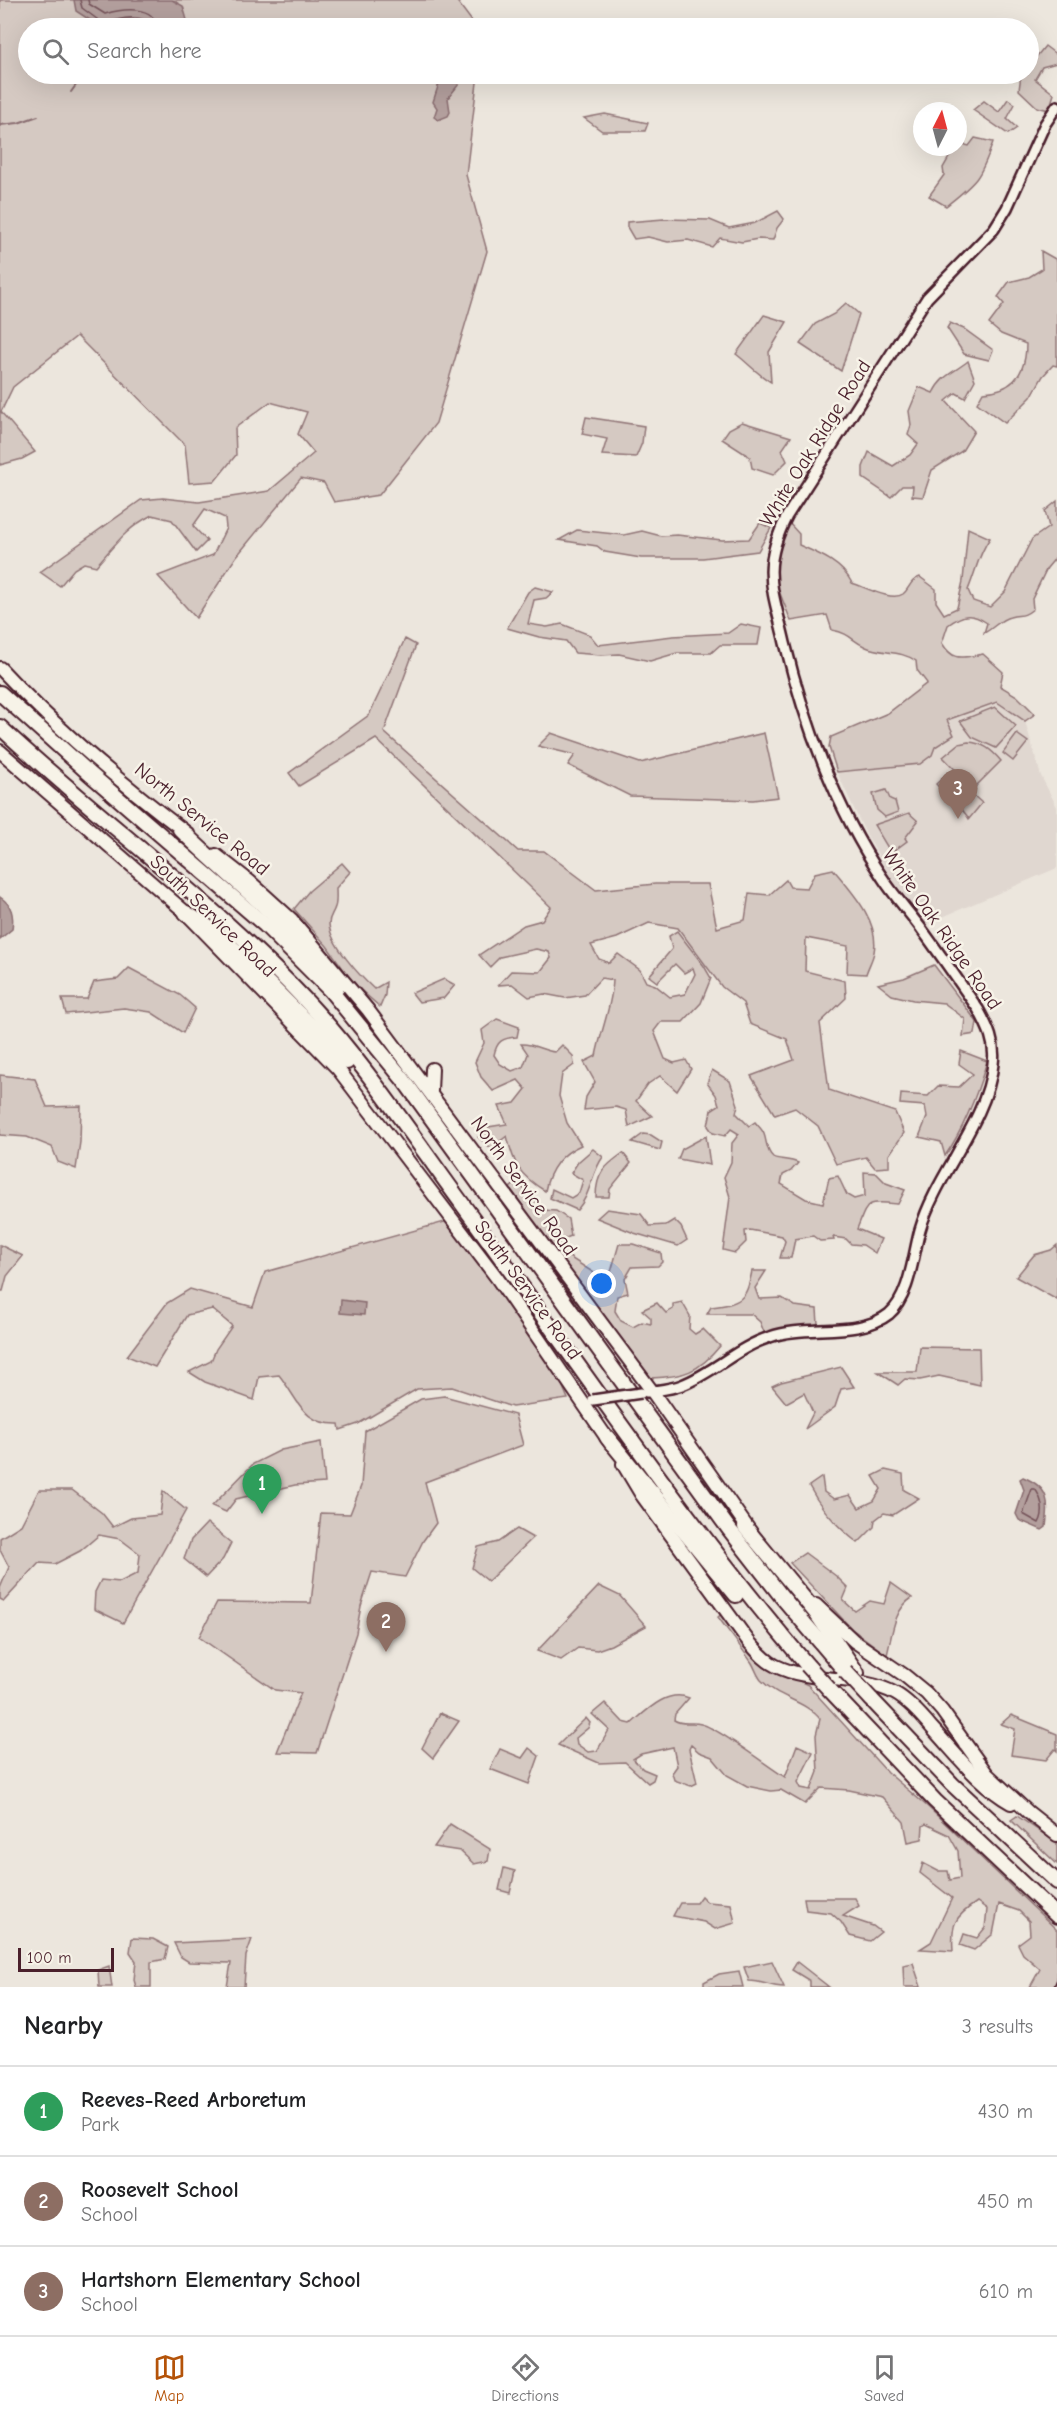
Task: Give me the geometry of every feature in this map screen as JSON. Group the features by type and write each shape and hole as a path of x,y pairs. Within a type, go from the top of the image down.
{"highway":[{"path":"3,687 90,774 265,925 323,982 403,1079 735,1537 851,1672 871,1699 952,1784 1057,1882"},
{"path":"0,727 75,795 217,915 277,971 330,1028 410,1132 715,1553 829,1689 935,1801 1057,1916"},
{"path":"180,829 283,921 312,952 360,1025"},
{"path":"186,913 208,927 234,950 339,1054 410,1132"},
{"path":"607,1437 748,1609 807,1665"},
{"path":"745,1527 816,1613 851,1672"}],"main road":[{"name":"North Service Road","path":"0,668 3,687 39,708 101,763 180,829 249,881 292,920 368,1010 431,1091 745,1527 829,1619 854,1641 926,1693 942,1711 987,1774 1028,1812"},
{"name":"South Service Road","path":"0,751 186,913 338,1069 588,1401 641,1494 748,1642 774,1665 793,1673 874,1686 896,1694 921,1716 986,1786 1028,1812"},
{"path":"431,1091 432,1069"},
{"path":"1028,1812 1057,1834"}],"street":[{"name":"White Oak Ridge Road","path":"588,1401 682,1384 769,1337 787,1332 859,1326 877,1321 896,1306 906,1283 925,1215 968,1133 988,1087 993,1063 993,1044 990,1032 978,1009 870,859 825,767 795,684 771,586 770,562 776,538 787,516 918,312 937,286 994,229 1007,208 1045,124 1057,106"}],"shaded area":[{"path":"0,0 456,0 470,18 18,18 18,84 477,84 466,175 487,251 436,423 379,495 334,502 324,483 301,478 236,557 196,618 158,576 213,555 226,528 225,518 205,509 193,526 207,541 196,552 172,520 152,515 128,531 96,566 84,563 74,569 60,586 40,572 141,500 163,498 199,502 269,491 314,453 298,434 307,412 270,402 235,428 236,455 215,481 189,483 185,445 77,336 13,387 1,412 35,452 22,459 0,465"},
{"path":"1045,46 1057,55 1057,63 1042,67 1039,72 1039,54"},
{"path":"1039,82 1054,94 1049,110 1037,107 1019,90 1020,84 1039,84"},
{"path":"1008,99 1015,104 1007,119 1017,128 1008,134 973,110 984,101 999,112"},
{"path":"605,114 648,123 645,131 602,131 584,118"},
{"path":"975,138 993,142 976,179 946,206 929,196 944,175 943,168 950,156 967,156 967,145"},
{"path":"778,211 784,219 777,228 773,240 758,239 742,242 720,238 712,247 688,240 668,242 648,237 634,239 627,227 627,222 664,219 710,220 729,228 755,223"},
{"path":"1041,251 1057,260 1057,366 1053,365 1043,376 1031,397 1005,423 977,403 983,392 1003,388 1021,372 1026,344 1001,334 989,324 1004,304 998,297 1009,282 1029,277 1042,269"},
{"path":"846,303 859,314 841,371 800,344 815,324 834,314"},
{"path":"764,315 787,322 769,352 771,382 736,354"},
{"path":"950,323 964,329 993,350 989,360 964,354 947,328"},
{"path":"968,361 975,380 965,398 956,393 946,401 974,431 962,451 932,470 923,497 912,496 913,486 902,486 891,497 863,478 863,467 869,452 893,466 910,455 918,444 908,435 911,425 909,411 919,387 933,393 944,378"},
{"path":"586,417 644,426 642,443 636,457 602,455 607,439 582,434"},
{"path":"742,422 791,437 782,450 787,461 773,475 752,468 750,457 722,439 729,429"},
{"path":"1057,501 1057,556 1047,568 1032,599 1033,609 1024,615 1006,618 984,633 987,623 972,616 958,618 948,625 942,643 955,656 983,654 1003,672 1000,686 1017,696 1035,714 1025,721 997,702 947,720 954,735 935,747 932,755 920,764 837,772 829,747 831,737 888,713 927,683 917,670 916,661 904,655 866,647 843,633 832,630 827,615 791,621 773,576 780,543 789,523 799,534 799,545 836,565 852,583 885,595 898,596 920,577 936,589 936,602 944,614 957,608 963,581 968,528 990,538 980,557 968,590 973,601 990,607 1005,592 1032,539 1049,527 1045,511"},
{"path":"760,523 771,528 758,551 703,558 641,558 605,552 597,546 559,540 577,530 624,535 642,531 661,536 677,535 722,540 749,539"},
{"path":"535,587 553,592 546,598 534,600 528,624 547,627 562,624 590,635 598,645 673,636 728,633 741,624 761,628 758,645 720,645 711,653 677,653 650,661 619,654 575,653 566,641 539,637 507,628 528,592"},
{"path":"405,639 416,645 384,732 518,851 544,851 596,890 655,884 708,884 717,928 745,920 749,893 769,895 786,880 790,887 807,888 815,873 833,869 868,918 875,940 873,955 866,974 847,973 848,946 806,938 805,971 845,981 846,998 820,1023 829,1090 895,1112 904,1133 889,1155 889,1167 875,1168 866,1157 836,1164 818,1126 795,1108 775,1115 751,1076 794,1060 787,1039 750,1024 743,1003 722,987 678,928 649,923 617,938 591,945 599,959 609,963 618,954 640,970 646,982 655,985 670,997 685,994 695,974 693,968 684,973 675,964 657,982 649,976 672,949 669,936 677,931 711,978 701,1003 683,1022 661,1022 654,1031 665,1059 674,1063 686,1060 691,1069 677,1091 660,1076 648,1084 636,1101 652,1116 629,1127 626,1110 616,1107 584,1110 586,1097 595,1082 584,1062 596,1056 611,999 613,980 601,978 585,995 565,998 544,994 529,997 512,984 498,985 511,971 540,972 551,958 549,952 536,949 500,957 490,967 479,955 524,925 542,920 551,907 376,739 299,786 289,773 369,715"},
{"path":"997,702 1025,721 1041,776 1057,807 1057,868 926,924 890,876 864,830 837,772 920,764 935,747 954,735 946,720"},
{"path":"995,707 1016,726 996,748 972,737 960,721"},
{"path":"551,733 640,763 764,733 778,797 753,800 630,796 568,765 575,755 538,746"},
{"path":"1017,734 1028,742 1013,761 1003,753"},
{"path":"968,742 986,747 1001,761 975,787 972,787 943,757 959,744"},
{"path":"948,773 982,803 969,819 936,784"},
{"path":"886,790 890,799 895,801 898,812 885,817 877,810 873,794"},
{"path":"909,813 918,821 905,838 907,841 891,853 874,825"},
{"path":"342,863 350,872 336,888 336,905 329,921 331,932 340,950 374,989 386,982 385,995 380,1007 354,984 327,946 294,909 309,891"},
{"path":"934,965 977,1022 975,1034 963,1036 965,1019 944,1003 892,995 878,984 904,978"},
{"path":"129,968 180,995 195,1008 183,1033 151,1012 124,1008 66,1014 62,999 87,999 94,982 118,979"},
{"path":"444,979 455,985 444,998 419,1002 412,993"},
{"path":"497,1019 519,1027 517,1037 501,1041 494,1055 500,1064 512,1071 523,1067 528,1054 521,1044 555,1052 562,1045 573,1056 574,1065 562,1074 559,1096 567,1123 581,1145 561,1158 549,1176 545,1191 523,1174 512,1155 507,1136 491,1148 478,1137 488,1127 507,1124 499,1106 515,1103 526,1089 518,1080 493,1091 481,1077 475,1062 484,1043 482,1030"},
{"path":"961,1051 987,1061 970,1110 945,1156 941,1142 919,1137 927,1117 925,1106 900,1104 901,1094 928,1096 938,1086 959,1087 973,1074 959,1064"},
{"path":"712,1070 730,1081 738,1105 736,1113 749,1126 755,1122 760,1128 771,1155 798,1163 791,1171 783,1175 781,1184 806,1199 823,1203 829,1178 838,1176 847,1195 854,1199 865,1196 864,1172 876,1173 886,1183 905,1190 898,1204 874,1203 866,1208 857,1229 881,1239 875,1253 863,1245 851,1244 846,1239 833,1237 834,1240 820,1241 813,1236 795,1239 791,1258 780,1258 785,1241 782,1236 750,1230 745,1231 746,1242 735,1253 723,1250 730,1197 724,1177 731,1162 732,1143 739,1134 731,1129 725,1136 713,1133 708,1126 711,1110 719,1105 716,1095 707,1083"},
{"path":"0,1075 35,1079 47,1107 81,1106 80,1142 76,1169 58,1162 52,1147 27,1137 0,1135"},
{"path":"643,1134 651,1135 662,1142 660,1150 632,1142"},
{"path":"706,1136 710,1165 678,1159 682,1149"},
{"path":"593,1149 603,1157 585,1198 577,1210 550,1198 552,1189 571,1198 579,1193 583,1180 571,1173 578,1162"},
{"path":"623,1153 631,1163 610,1189 609,1197 596,1197 596,1189 603,1171"},
{"path":"516,1183 528,1192 543,1210 556,1211 568,1219 571,1236 561,1240 558,1250 602,1278 611,1272 619,1244 633,1244 661,1253 662,1262 658,1266 632,1267 625,1279 628,1293 617,1296 615,1311 621,1321 633,1327 642,1322 651,1324 651,1318 642,1310 657,1303 666,1313 673,1309 673,1304 682,1302 690,1316 689,1329 695,1334 703,1329 720,1346 705,1362 690,1371 651,1378 600,1315 510,1188"},
{"path":"607,1209 641,1214 650,1226 666,1225 674,1220 681,1227 687,1240 678,1246 634,1233 597,1218"},
{"path":"448,1221 554,1366 568,1399 512,1407 452,1387 417,1389 358,1424 340,1430 339,1424 327,1423 309,1416 279,1375 259,1377 254,1400 205,1382 189,1372 211,1361 216,1349 232,1326 212,1309 187,1315 155,1367 127,1356 167,1303 190,1289 253,1307 265,1272"},
{"path":"0,1245 23,1256 7,1276 3,1291 0,1291"},
{"path":"1057,1245 1057,1300 1016,1277 1034,1255 1051,1250"},
{"path":"752,1271 766,1271 755,1288 759,1299 782,1298 795,1306 817,1309 818,1324 764,1332 760,1322 751,1314 707,1314 711,1307 729,1304 740,1299 747,1289"},
{"path":"920,1347 979,1348 980,1385 939,1376 920,1380 905,1379 898,1385 878,1372 917,1372"},
{"path":"841,1367 854,1387 841,1389 835,1407 805,1429 813,1413 804,1393 786,1403 772,1386"},
{"path":"444,1396 515,1415 523,1445 425,1482 436,1523 423,1541 405,1577 372,1572 361,1606 356,1633 317,1753 277,1752 301,1693 275,1690 199,1637 217,1602 311,1603 321,1513 350,1514 361,1486 365,1431 421,1399"},
{"path":"321,1442 325,1483 295,1485 236,1499 226,1512 212,1506 253,1464 281,1450"},
{"path":"885,1470 903,1474 904,1490 919,1498 893,1515 884,1513 875,1520 874,1527 858,1543 830,1517 809,1486 822,1477 824,1492 834,1499 850,1495 859,1508 874,1501 881,1489 873,1476"},
{"path":"39,1490 72,1490 102,1513 113,1527 131,1518 160,1515 163,1491 186,1510 123,1623 94,1609 95,1592 101,1580 120,1582 138,1573 140,1554 120,1539 99,1535 80,1551 55,1564 39,1563 4,1601 0,1599 0,1588 9,1567 0,1550 0,1538 21,1525"},
{"path":"207,1523 231,1543 223,1559 206,1577 184,1559 191,1540"},
{"path":"517,1529 533,1538 488,1581 472,1568 478,1547 498,1542"},
{"path":"805,1553 848,1588 843,1600 855,1611 870,1601 884,1604 891,1583 912,1598 897,1616 887,1655 852,1629 790,1563"},
{"path":"599,1586 620,1596 646,1626 597,1650 578,1648 561,1660 537,1651"},
{"path":"724,1612 780,1672 808,1685 887,1772 928,1807 1057,1930 1057,1987 1030,1987 1040,1969 1023,1954 1018,1944 1030,1935 1029,1921 1019,1911 999,1904 993,1934 974,1950 960,1945 964,1934 977,1938 985,1928 987,1909 977,1902 963,1912 956,1922 953,1951 920,1949 931,1942 952,1898 920,1873 923,1863 938,1871 948,1871 950,1880 960,1878 958,1851 949,1835 926,1824 923,1826 922,1839 908,1842 904,1822 882,1797 849,1790 821,1788 805,1804 781,1790 771,1791 747,1786 727,1775 712,1757 699,1752 691,1745 689,1749 697,1783 691,1786 674,1780 672,1773 677,1766 673,1747 641,1754 633,1759 643,1769 655,1774 653,1780 648,1783 625,1762 599,1763 558,1745 586,1718 590,1723 588,1728 576,1738 577,1744 588,1752 597,1751 609,1730 592,1714 605,1703 623,1722 631,1724 658,1702 673,1696 681,1696 689,1698 675,1714 674,1720 709,1727 785,1777 797,1745 813,1752 798,1782 801,1788 811,1790 818,1772 816,1735 820,1719 807,1708 775,1691 761,1680 752,1663 718,1617"},
{"path":"440,1713 459,1721 433,1758 422,1748"},
{"path":"1011,1715 1057,1734 1057,1751 1055,1749 1046,1760 1011,1755 1015,1729 1001,1724"},
{"path":"529,1748 539,1756 529,1784 490,1769 500,1749 522,1758"},
{"path":"1017,1816 1057,1843 1057,1864 1011,1820"},
{"path":"450,1824 490,1849 488,1861 474,1864 460,1851 434,1847"},
{"path":"504,1868 515,1871 510,1893 499,1890"},
{"path":"701,1896 707,1902 731,1904 735,1923 715,1929 704,1922 673,1916 680,1903 696,1903"},
{"path":"804,1898 855,1898 859,1906 843,1916 873,1926 881,1932 870,1941 850,1936 841,1922 831,1913 806,1910"},
{"path":"132,1938 153,1939 168,1947 165,1959 151,1962 151,1987 136,1987 134,1980 136,1961 130,1952"},
{"path":"252,1939 246,1956 244,1987 227,1987 231,1963 189,1962 181,1957 174,1943"},
{"path":"772,1961 784,1987 749,1981 744,1967"},
{"path":"797,1962 829,1987 810,1987 810,1981 792,1970"},
{"path":"913,1963 921,1987 904,1987 903,1965"},
{"path":"109,1966 112,1987 99,1987 98,1970"},
{"path":"739,1971 743,1987 704,1987 704,1982 719,1974"}],"water":[{"path":"74,0 172,0 183,6 186,18 87,18 76,11"},
{"path":"439,84 459,84 448,98 450,112 448,116 438,120 434,117 437,108 433,102"},
{"path":"0,897 10,907 13,919 12,929 0,939"},
{"path":"341,1300 365,1303 364,1315 340,1313"},
{"path":"1023,1477 1032,1481 1046,1496 1046,1527 1042,1530 1019,1520 1016,1514 1024,1490 1020,1479"}],"waterway":[{"path":"71,92 77,84"},
{"path":"0,125 18,123 38,116"}],"railway":[{"path":"1054,1987 1057,1980"}],"place":[{"name":"Hartshorn Elementary School","path":"958,819"},
{"name":"Reeves-Reed Arboretum","path":"262,1514"},
{"name":"Roosevelt School","path":"386,1652"}]}
